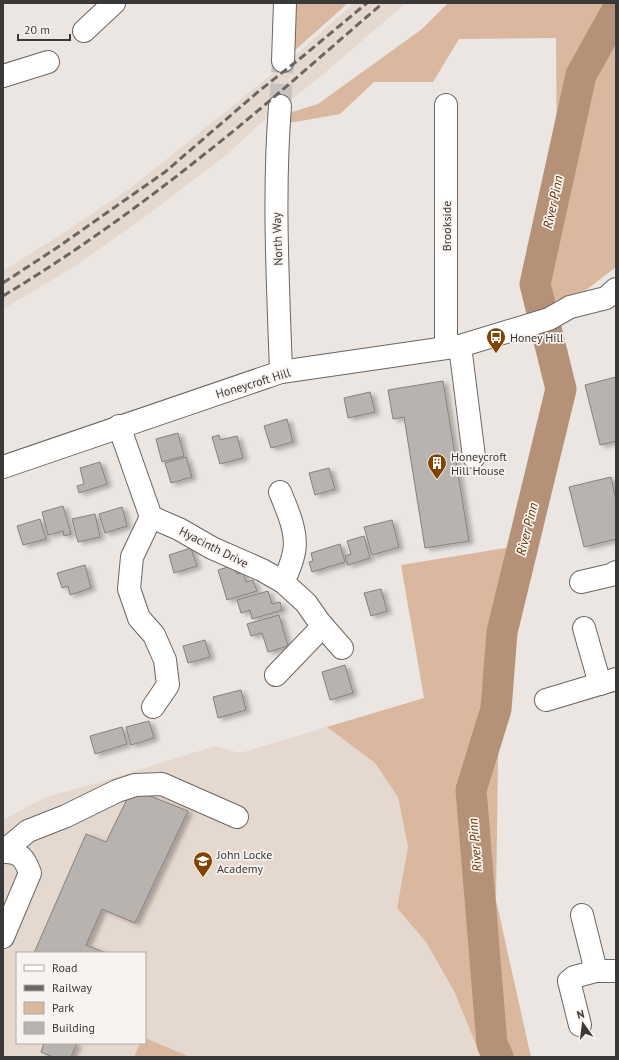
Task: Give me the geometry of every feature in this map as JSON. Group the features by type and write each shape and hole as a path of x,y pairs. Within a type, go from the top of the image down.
{"street":[{"path":"84,30 114,3"},
{"path":"283,61 286,3"},
{"path":"3,76 48,62"},
{"name":"Brookside","path":"446,105 453,347 474,457"},
{"name":"North Way","path":"280,106 276,153 276,208 281,372"},
{"name":"Honeycroft Hill","path":"3,467 119,426 281,372 453,347 549,319 570,307 613,298"},
{"path":"119,426 151,517 132,557 129,589 139,618 154,635 165,660 168,685 153,708"},
{"path":"280,492 288,512 294,535 295,551 284,582"},
{"name":"Hyacinth Drive","path":"151,517 179,529 212,548 262,570 284,582 306,603 342,648"},
{"path":"581,582 611,575 616,572"},
{"path":"276,675 323,626"},
{"path":"546,700 608,681 584,628"},
{"path":"3,852 28,831 66,816 116,791 135,785 162,784 237,817"},
{"path":"3,852 15,852 26,861 30,873 3,937"},
{"path":"580,1025 569,981 574,977 606,971 582,915"}],"shaded area":[{"path":"354,3 406,3 315,81 262,122 226,155 149,214 72,268 3,309 3,271 132,187 297,54"},
{"name":"John Locke Academy","path":"327,727 375,763 398,797 408,847 397,908 426,942 454,991 481,1057 3,1057 3,820 46,797 100,782 215,746 240,753"}],"green space":[{"path":"287,3 348,3 283,61"},
{"path":"448,3 616,3 616,267 586,290 529,310 557,184 556,38 459,39 433,82 374,82 340,114 278,125 279,116 318,104 422,29"},
{"path":"523,545 505,638 498,760 496,900 531,1057 481,1057 454,991 426,942 397,908 408,847 398,797 375,763 327,727 424,698 401,565"},
{"path":"146,1038 190,1057 134,1057 140,1044 146,1044"}],"building":[{"path":"616,377 616,441 600,445 585,385"},
{"name":"Honeycroft Hill House","path":"443,381 469,541 425,548 404,417 393,419 388,390"},
{"path":"370,392 375,412 348,418 344,398"},
{"path":"287,419 293,442 271,448 264,426"},
{"path":"178,433 184,456 162,462 156,439"},
{"path":"219,435 220,440 237,436 243,458 220,464 212,437"},
{"path":"186,457 192,477 171,483 165,463"},
{"path":"100,462 107,484 79,493 77,486 84,484 80,468"},
{"path":"329,468 335,489 315,495 309,473"},
{"path":"611,477 616,500 616,539 584,547 569,487"},
{"path":"63,506 71,534 64,536 63,531 48,535 42,512"},
{"path":"122,507 127,526 105,533 99,514"},
{"path":"95,514 100,537 78,542 72,519"},
{"path":"40,519 46,539 23,545 17,526"},
{"path":"392,520 399,547 372,555 364,527"},
{"path":"364,536 370,558 348,565 345,556 351,554 347,541"},
{"path":"340,544 345,562 312,572 309,562 313,561 311,553"},
{"path":"191,548 197,566 174,573 169,555"},
{"path":"85,565 91,588 70,595 68,586 62,588 57,573"},
{"path":"235,565 237,574 243,572 246,582 253,580 257,591 227,600 218,570"},
{"path":"381,589 387,611 371,616 364,593"},
{"path":"268,591 272,604 280,602 282,610 252,619 250,610 241,613 237,600"},
{"path":"279,615 288,646 268,652 262,633 251,636 247,624"},
{"path":"205,640 210,657 188,663 183,646"},
{"path":"345,665 353,693 330,700 322,672"},
{"path":"241,690 246,710 218,718 213,697"},
{"path":"149,721 154,738 131,745 126,727"},
{"path":"122,727 127,744 95,754 90,736"},
{"path":"132,789 188,811 135,923 102,909 86,945 104,952 34,952 86,834 106,842"},
{"path":"44,1044 77,1044 71,1057 53,1057 41,1052"}],"waterway":[{"name":"River Pinn","path":"498,1057 492,1044 471,790 496,709 502,632 561,389 535,284 581,75 616,12"}],"tunnel":[{"path":"280,106 283,61"}],"railway":[{"path":"3,283 58,247 165,172 259,91 367,3"},
{"path":"3,296 81,246 182,172 251,117 383,3"}],"place":[{"name":"Honey Hill","path":"496,354"},
{"name":"Honeycroft Hill House","path":"437,480"},
{"name":"John Locke Academy","path":"203,878"}]}
